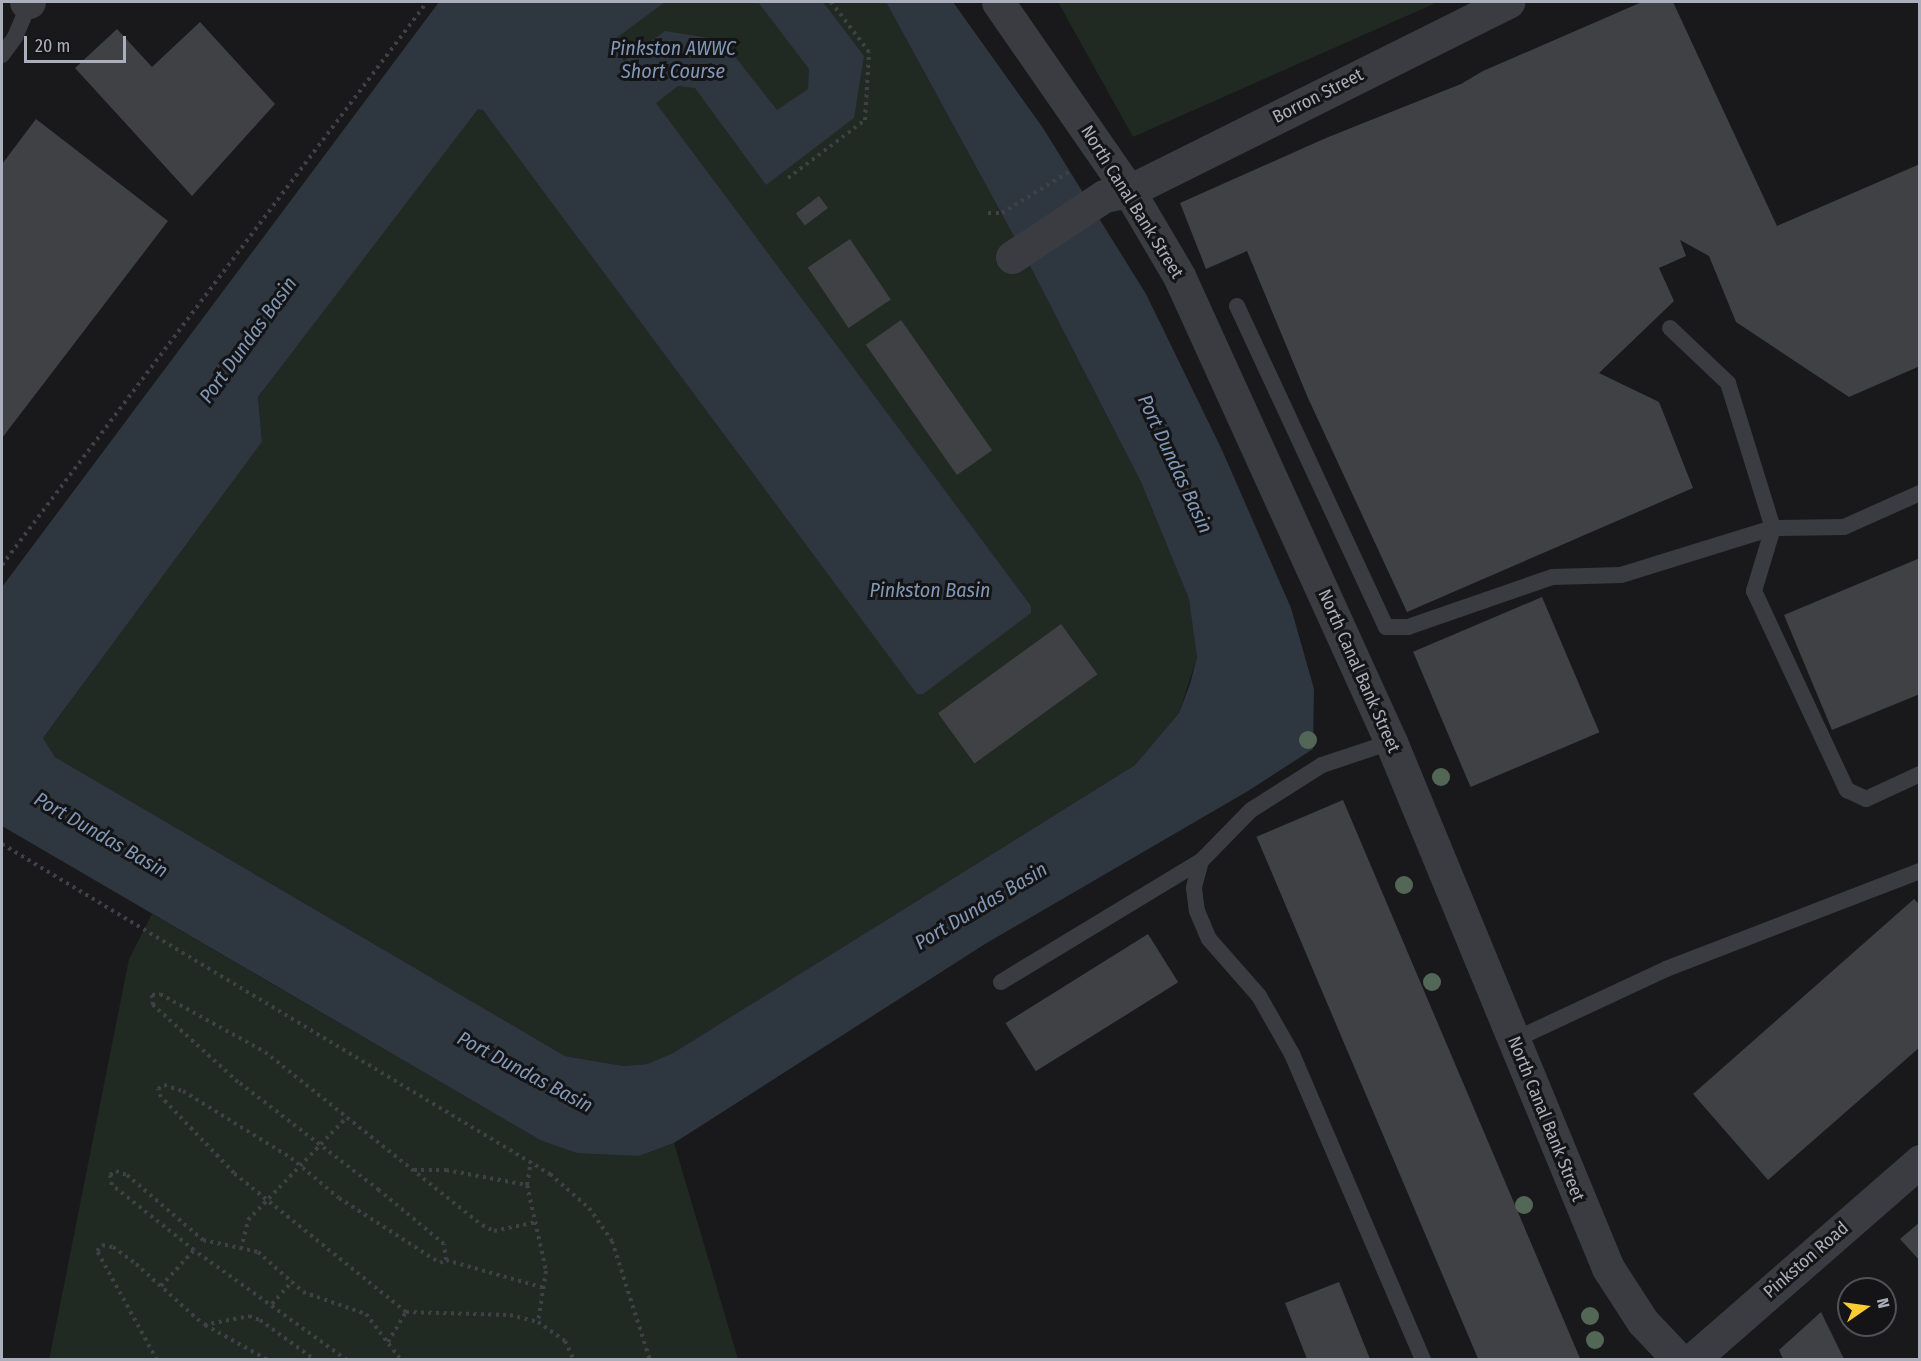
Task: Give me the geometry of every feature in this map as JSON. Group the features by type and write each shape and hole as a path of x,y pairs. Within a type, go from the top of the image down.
{"street":[{"name":"North Canal Bank Street","path":"998,2 1129,191 1179,276 1391,742 1608,1268 1643,1322 1679,1359"},
{"name":"Borron Street","path":"1012,257 1104,196 1129,191 1508,2"},
{"name":"Pinkston Road","path":"1692,1359 1920,1161"}],"lane":[{"path":"2,55 15,37 28,2"},
{"path":"1237,306 1386,627 1408,627 1552,577 1621,575 1773,528 1844,527 1920,493"},
{"path":"1670,328 1728,382 1773,528 1754,591 1847,790 1866,799 1920,774"},
{"path":"1001,982 1201,861 1251,810 1322,765 1391,742"},
{"path":"1201,861 1194,888 1197,911 1209,939 1259,996 1292,1054 1424,1359"},
{"path":"1514,1040 1666,969 1920,871"}],"path":[{"path":"2,565 427,2"},
{"path":"788,178 865,120 869,52 831,2"},
{"path":"988,213 1002,213 1078,166"},
{"path":"2,844 531,1161 589,1208 612,1241 650,1359"},
{"path":"446,1260 444,1244 238,1082 153,1005 152,995 160,994 265,1052 413,1170 494,1231 537,1222"},
{"path":"544,1288 446,1260 440,1263 339,1198 300,1165 183,1091 164,1085 158,1089 161,1097 234,1173 406,1312 510,1315 538,1322 565,1341 574,1359"},
{"path":"241,1249 248,1220 269,1200 318,1143 347,1117"},
{"path":"531,1161 527,1185 546,1271 538,1322"},
{"path":"413,1170 446,1170 527,1185"},
{"path":"347,1359 194,1251 112,1185 110,1175 116,1171 128,1175 204,1240 258,1251 303,1292 366,1314 401,1359"},
{"path":"157,1359 97,1251 102,1245 113,1247 204,1325 268,1359"},
{"path":"161,1286 194,1251"},
{"path":"272,1304 293,1281"},
{"path":"388,1342 406,1312"},
{"path":"204,1325 249,1316 260,1320 315,1359"}],"shaded area":[{"path":"556,2 886,2 1029,264 1141,482 1189,599 1196,631 1197,657 1179,713 1135,765 673,1053 647,1064 623,1066 565,1056 55,757 43,738 262,442 258,397"},
{"path":"1058,2 1438,2 1133,137"},
{"path":"152,914 540,1140 639,1156 674,1143 738,1359 49,1360 129,959"}],"water":[{"path":"439,2 665,2 611,42 624,61 665,31 722,40 777,110 808,89 809,69 758,2 823,2 864,56 854,118 766,185 695,88 678,86 656,103 1031,606 1031,613 923,694 917,694 483,110 478,109 258,397 262,442 43,738 55,757 565,1056 623,1066 647,1064 673,1053 1135,765 1179,713 1190,684 1197,657 1189,599 1141,482 1029,264 886,2 953,2 1043,128 1146,294 1222,450 1291,608 1314,689 1313,749 1248,791 985,944 674,1143 639,1156 577,1153 540,1140 2,826 2,587"}],"building":[{"path":"1642,2 1673,2 1777,226 1920,164 1920,366 1849,397 1736,322 1709,256 1680,240 1686,256 1659,268 1674,301 1599,373 1659,402 1693,488 1407,612 1308,398 1247,251 1206,269 1180,203 1326,138 1461,84 1483,71"},
{"path":"200,22 275,104 192,196 75,68 117,29 152,67"},
{"path":"36,119 168,221 2,438 2,164"},
{"path":"819,196 828,208 805,225 796,213"},
{"path":"850,239 891,300 849,328 808,268"},
{"path":"901,320 992,450 957,475 866,345"},
{"path":"1920,558 1920,694 1832,730 1784,615"},
{"path":"1542,597 1599,732 1471,787 1413,652"},
{"path":"1061,624 1097,674 974,764 938,713"},
{"path":"1343,800 1581,1360 1479,1360 1256,837"},
{"path":"1914,899 1920,905 1920,1047 1768,1180 1693,1094"},
{"path":"1148,934 1178,982 1036,1071 1006,1023"},
{"path":"1920,1222 1920,1261 1900,1239"},
{"path":"1339,1282 1370,1359 1307,1359 1285,1303"},
{"path":"1821,1312 1844,1359 1783,1359 1779,1350"}],"water label":[{"name":"Pinkston AWWC Short Course","path":"673,60"},
{"name":"Port Dundas Basin","path":"248,340"},
{"name":"Port Dundas Basin","path":"1175,464"},
{"name":"Pinkston Basin","path":"930,590"},
{"name":"Port Dundas Basin","path":"101,835"},
{"name":"Port Dundas Basin","path":"981,906"},
{"name":"Port Dundas Basin","path":"525,1072"}]}
